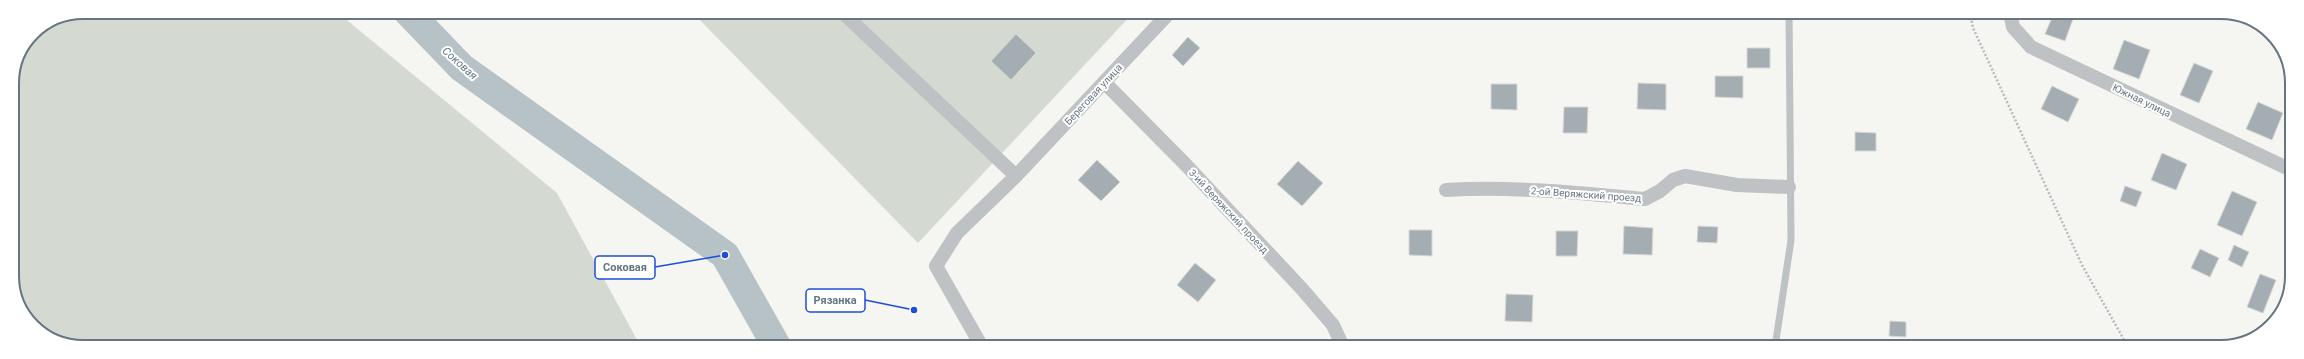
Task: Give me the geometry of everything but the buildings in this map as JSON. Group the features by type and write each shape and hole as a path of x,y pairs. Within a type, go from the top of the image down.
{"street":[{"path":"849,19 1016,176"},
{"name":"Береговая улица","path":"978,340 936,266 957,233 1016,176 1163,19"},
{"name":"Южная улица","path":"2011,19 2013,27 2031,47 2285,167"},
{"name":"3-ий Веряжский проезд","path":"1104,82 1187,166 1302,289 1333,325 1340,340"},
{"name":"2-ой Веряжский проезд","path":"1446,190 1478,188 1543,190 1645,199 1660,191 1673,180 1685,176 1737,186 1789,187"}],"lane":[{"path":"1776,340 1790,240 1789,19"}],"path":[{"path":"1971,19 1973,28 2082,266 2124,340"}],"shaded area":[{"path":"346,19 557,193 637,340 83,340 67,338 48,329 32,315 24,300 20,288 20,71 30,48 38,38 59,24 71,20"},
{"path":"699,19 1127,19 918,243"}],"waterway":[{"name":"Соковая","path":"415,19 462,68 725,255 773,340"}],"place":[{"name":"Соковая","path":"725,255"},
{"name":"Рязанка","path":"914,310"}]}
